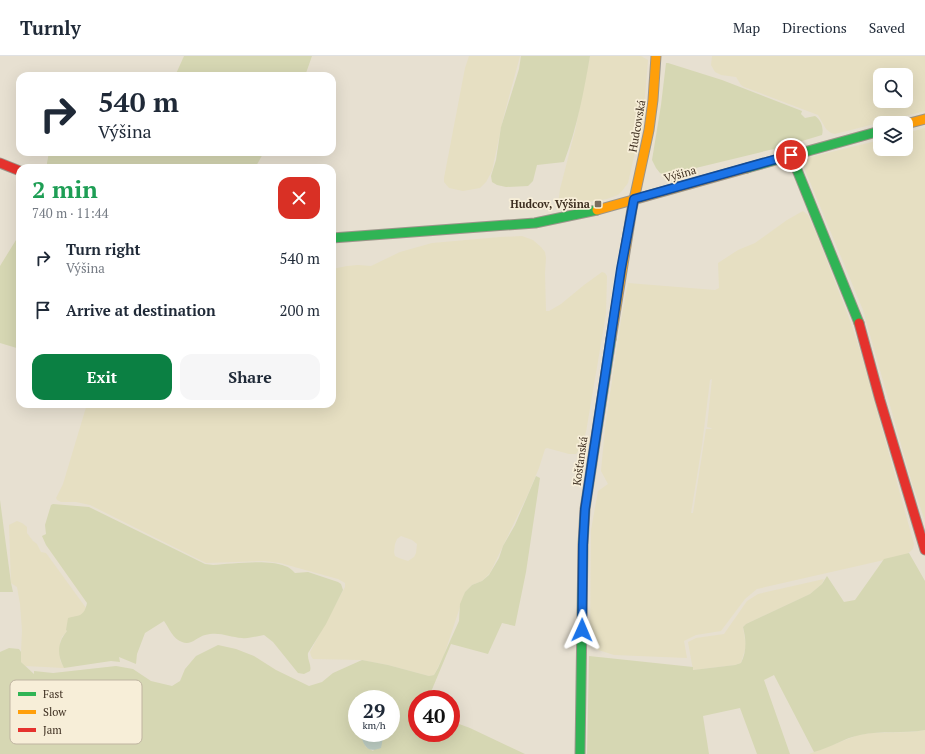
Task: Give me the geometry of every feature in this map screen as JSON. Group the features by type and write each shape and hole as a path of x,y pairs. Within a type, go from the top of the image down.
{"street":[{"name":"Hudcovská","path":"634,199 650,130 656,56"},
{"path":"913,122 925,119"},
{"name":"Výšina","path":"336,238 524,224 576,215 873,133"},
{"path":"791,155 860,326 880,400 925,550"},
{"path":"0,163 16,169"},
{"name":"Košťanská","path":"580,754 584,514 621,269 634,199"}],"shaded area":[{"path":"469,56 520,56 503,119 492,171 486,182 480,188 463,191 449,188 444,182 444,178 465,68"},
{"path":"590,56 641,56 648,60 644,107 628,183 622,191 618,195 607,199 562,206 558,205 560,189 575,131"},
{"path":"712,56 925,56 925,111 905,116 873,116 873,124 835,134 826,129 818,115 744,87 736,77 721,75 715,72 711,65"},
{"path":"925,128 925,521 912,483 863,310 803,165 804,161 811,157 873,142 873,156 913,156 913,131"},
{"path":"803,211 808,215 849,318 862,356 914,544 913,549 906,555 757,589 745,599 721,631 696,635 684,641 687,658 614,655 595,649 590,640 591,530 598,491 608,484 601,471 605,428 628,283 715,290 719,288 718,263 738,250 755,243 787,220","holes":["712,379 707,427 712,429 706,429 693,513 691,513 702,445 710,380"]},
{"path":"522,236 533,240 545,252 546,311 549,311 561,304 602,272 607,276 606,314 586,432 581,447 576,454 569,454 547,448 545,449 528,494 490,573 482,581 472,585 465,592 444,655 434,675 429,676 362,660 313,659 310,652 345,587 345,583 338,579 280,563 264,561 206,563 90,505 76,502 61,502 57,500 56,498 63,484 86,408 336,408 336,268 358,265 371,266 400,252 432,243","holes":["401,536 412,540 417,544 414,557 408,561 395,556 395,544 397,539"]},
{"path":"17,521 27,527 27,533 37,544 41,552 46,553 86,608 82,615 74,617 60,642 60,660 64,668 25,666 21,662 22,630 20,604 17,587 11,583 9,525"},
{"path":"824,579 822,584 810,594 746,624 743,627 746,646 741,663 693,670 688,642 696,638 724,634 747,601 758,594"},
{"path":"925,730 925,754 809,754 858,735"},
{"path":"363,742 382,742 381,748 376,750 369,749"}],"green space":[{"path":"184,56 312,56 306,72 177,72"},
{"path":"521,56 590,56 583,96 569,149 564,162 537,165 533,181 528,186 506,187 492,182 491,176 496,160 501,127 519,69"},
{"path":"666,63 722,80 802,111 801,114 805,118 815,116 822,124 822,135 782,147 671,174 665,175 660,173 652,160"},
{"path":"48,156 262,156 257,164 47,163"},
{"path":"16,240 16,348 0,343 0,266"},
{"path":"536,476 540,478 526,572 515,626 502,623 488,654 451,644 432,690 408,690 408,742 460,742 460,724 525,754 0,754 0,652 9,648 19,649 21,652 21,662 34,674 34,671 53,673 116,666 133,669 151,681 172,686 180,681 185,669 196,656 218,645 236,649 254,656 276,670 309,686 322,682 333,673 362,660 429,676 434,675 438,668 459,621 460,604 465,592 472,585 482,581 489,575 499,558 503,546 515,525"},
{"path":"0,500 11,583 13,592 0,592"},
{"path":"51,505 89,507 205,564 213,565 259,562 278,564 288,567 295,573 308,572 338,582 341,584 343,590 326,624 308,653 310,671 304,674 298,673 273,642 264,635 245,638 210,634 185,643 176,638 164,621 145,633 137,654 136,664 119,657 120,662 111,661 64,668 60,658 59,649 61,640 67,631 68,618 78,616 83,613 87,603 46,545 42,536 46,534 45,525"},
{"path":"909,553 925,581 925,730 860,735 848,738 814,752 774,675 764,680 790,754 757,754 740,708 703,716 709,754 587,754 589,656 693,667 693,670 735,665 741,663 744,654 745,640 743,627 746,624 810,594 822,584 827,576 844,602 855,600 884,559"}],"traffic: fast":[{"path":"747,168 873,133"},
{"path":"791,155 859,323"},
{"path":"336,238 535,223 597,210"},
{"path":"580,754 583,545 585,509 611,339"}],"traffic: slow":[{"path":"611,339 632,209 649,130 656,56"},
{"path":"913,122 925,119"},
{"path":"597,210 747,168"}],"traffic: jam":[{"path":"0,163 16,169"},
{"path":"859,323 880,400 925,550"}],"place":[{"name":"Hudcov, Výšina","path":"598,204"}],"route":[{"path":"582,630 583,530 585,509 621,269 634,199 791,155"}]}
